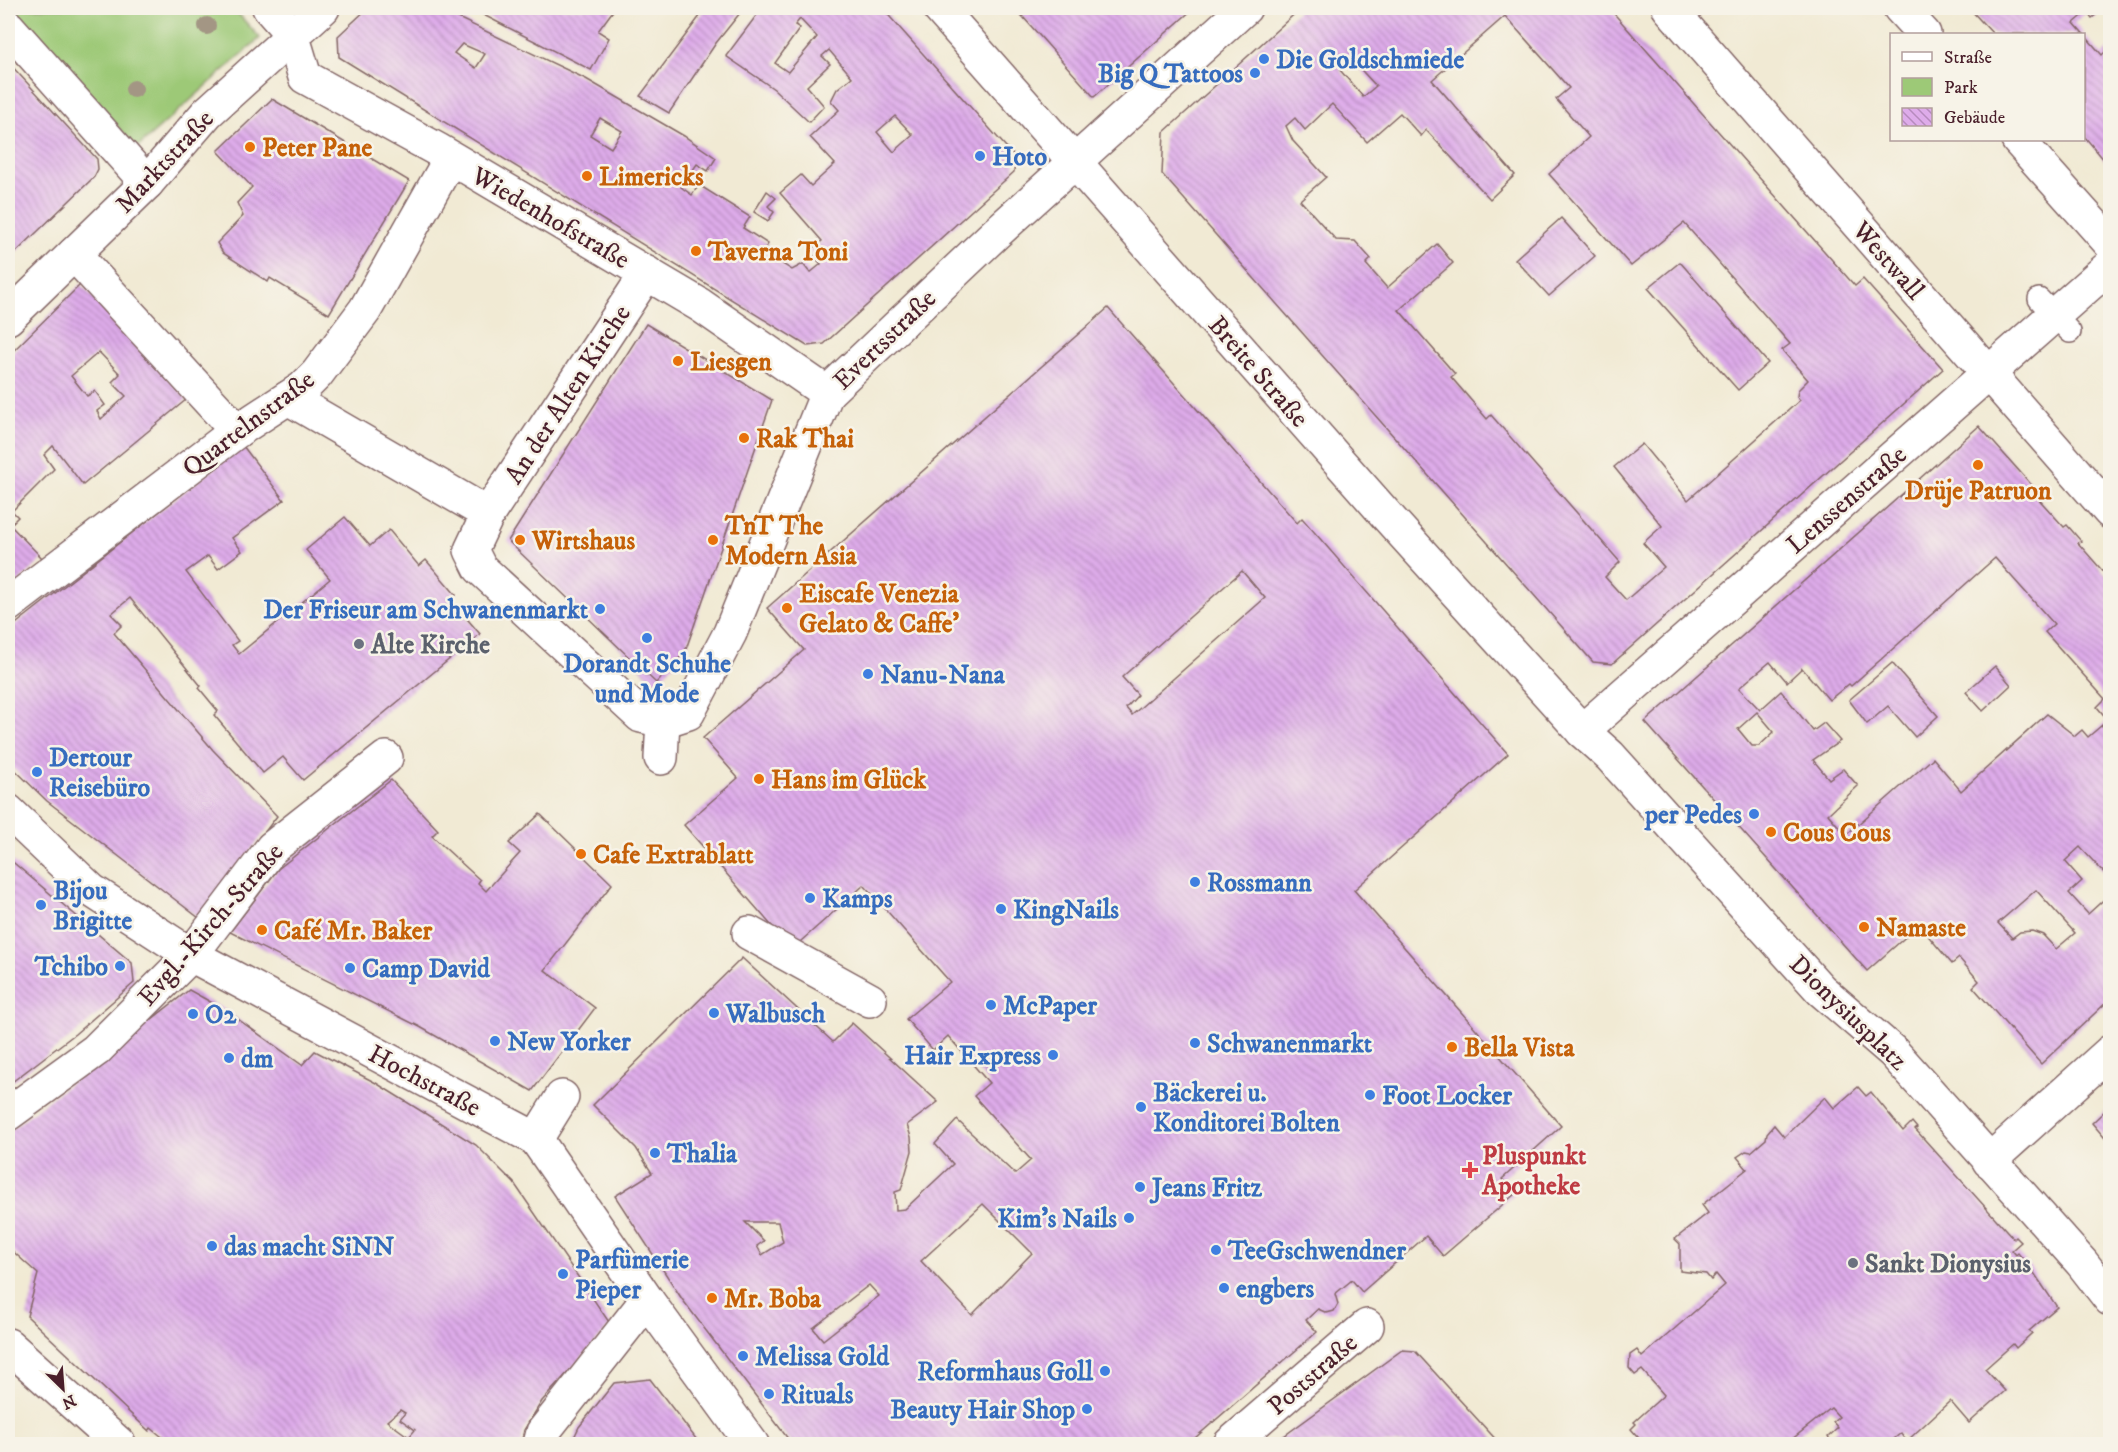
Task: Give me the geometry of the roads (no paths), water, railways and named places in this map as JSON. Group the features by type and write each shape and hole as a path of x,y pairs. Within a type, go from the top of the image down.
{"street":[{"path":"269,8 292,34"},
{"name":"Marktstraße","path":"8,318 147,183 207,113 323,8"},
{"name":"Breite Straße","path":"939,8 1388,517 1582,731"},
{"name":"Evertsstraße","path":"663,721 688,713 730,633 827,393 1245,8"},
{"name":"Westwall","path":"1669,8 2110,512"},
{"path":"1900,8 1923,33"},
{"path":"8,27 147,183"},
{"name":"Wiedenhofstraße","path":"292,34 304,77 700,305 827,393"},
{"path":"2019,141 2110,243"},
{"name":"Quartelnstraße","path":"8,605 237,431 303,388 332,357 366,310 450,159"},
{"path":"74,254 237,431"},
{"name":"Lenssenstraße","path":"1582,731 2110,266"},
{"name":"An der Alten Kirche","path":"647,273 488,514 471,550 480,568 641,716 663,721"},
{"path":"288,398 488,514"},
{"path":"661,758 663,721"},
{"name":"Dionysiusplatz","path":"1582,731 1618,764 1821,990 1893,1052 2082,1263 2110,1299"},
{"name":"Evgl.-Kirch-Straße","path":"8,1114 96,1050 191,955 272,848 386,758"},
{"name":"Hochstraße","path":"8,811 91,890 191,955 536,1140 647,1300 752,1444"},
{"path":"749,933 870,1000"},
{"path":"1989,1161 2110,1052"},
{"path":"536,1140 562,1097"},
{"path":"540,1444 543,1432 647,1300"},
{"name":"Poststraße","path":"1230,1444 1367,1326"},
{"path":"8,1345 119,1444"}],"place":[{"name":"Die Goldschmiede","path":"1264,59"},
{"name":"Big Q Tattoos","path":"1255,73"},
{"name":"Peter Pane","path":"250,147"},
{"name":"Hoto","path":"980,156"},
{"name":"Limericks","path":"587,176"},
{"name":"Taverna Toni","path":"696,251"},
{"name":"Liesgen","path":"678,361"},
{"name":"Rak Thai","path":"744,438"},
{"name":"Drüje Patruon","path":"1978,465"},
{"name":"Wirtshaus","path":"520,540"},
{"name":"TnT The Modern Asia","path":"713,540"},
{"name":"Eiscafe Venezia Gelato & Caffe'","path":"787,608"},
{"name":"Der Friseur am Schwanenmarkt","path":"600,609"},
{"name":"Dorandt Schuhe und Mode","path":"647,638"},
{"name":"Alte Kirche","path":"359,644"},
{"name":"Nanu-Nana","path":"868,674"},
{"name":"Dertour Reisebüro","path":"37,772"},
{"name":"Hans im Glück","path":"759,779"},
{"name":"per Pedes","path":"1754,814"},
{"name":"Cous Cous","path":"1771,832"},
{"name":"Cafe Extrablatt","path":"581,854"},
{"name":"Rossmann","path":"1195,882"},
{"name":"Kamps","path":"810,898"},
{"name":"Bijou Brigitte","path":"41,905"},
{"name":"KingNails","path":"1001,909"},
{"name":"Namaste","path":"1864,927"},
{"name":"Café Mr. Baker","path":"262,930"},
{"name":"Tchibo","path":"120,966"},
{"name":"Camp David","path":"350,968"},
{"name":"McPaper","path":"991,1005"},
{"name":"Walbusch","path":"714,1013"},
{"name":"O2","path":"193,1014"},
{"name":"New Yorker","path":"495,1041"},
{"name":"Schwanenmarkt","path":"1195,1043"},
{"name":"Bella Vista","path":"1452,1047"},
{"name":"Hair Express","path":"1053,1055"},
{"name":"dm","path":"229,1058"},
{"name":"Foot Locker","path":"1370,1095"},
{"name":"Bäckerei u. Konditorei Bolten","path":"1141,1107"},
{"name":"Thalia","path":"655,1153"},
{"name":"Pluspunkt Apotheke","path":"1470,1170"},
{"name":"Jeans Fritz","path":"1140,1187"},
{"name":"Kim's Nails","path":"1129,1218"},
{"name":"das macht SiNN","path":"212,1246"},
{"name":"TeeGschwendner","path":"1216,1250"},
{"name":"Sankt Dionysius","path":"1853,1263"},
{"name":"Parfümerie Pieper","path":"563,1274"},
{"name":"engbers","path":"1224,1288"},
{"name":"Mr. Boba","path":"712,1298"},
{"name":"Melissa Gold","path":"743,1356"},
{"name":"Reformhaus Goll","path":"1105,1371"},
{"name":"Rituals","path":"769,1394"},
{"name":"Beauty Hair Shop","path":"1087,1409"}]}
